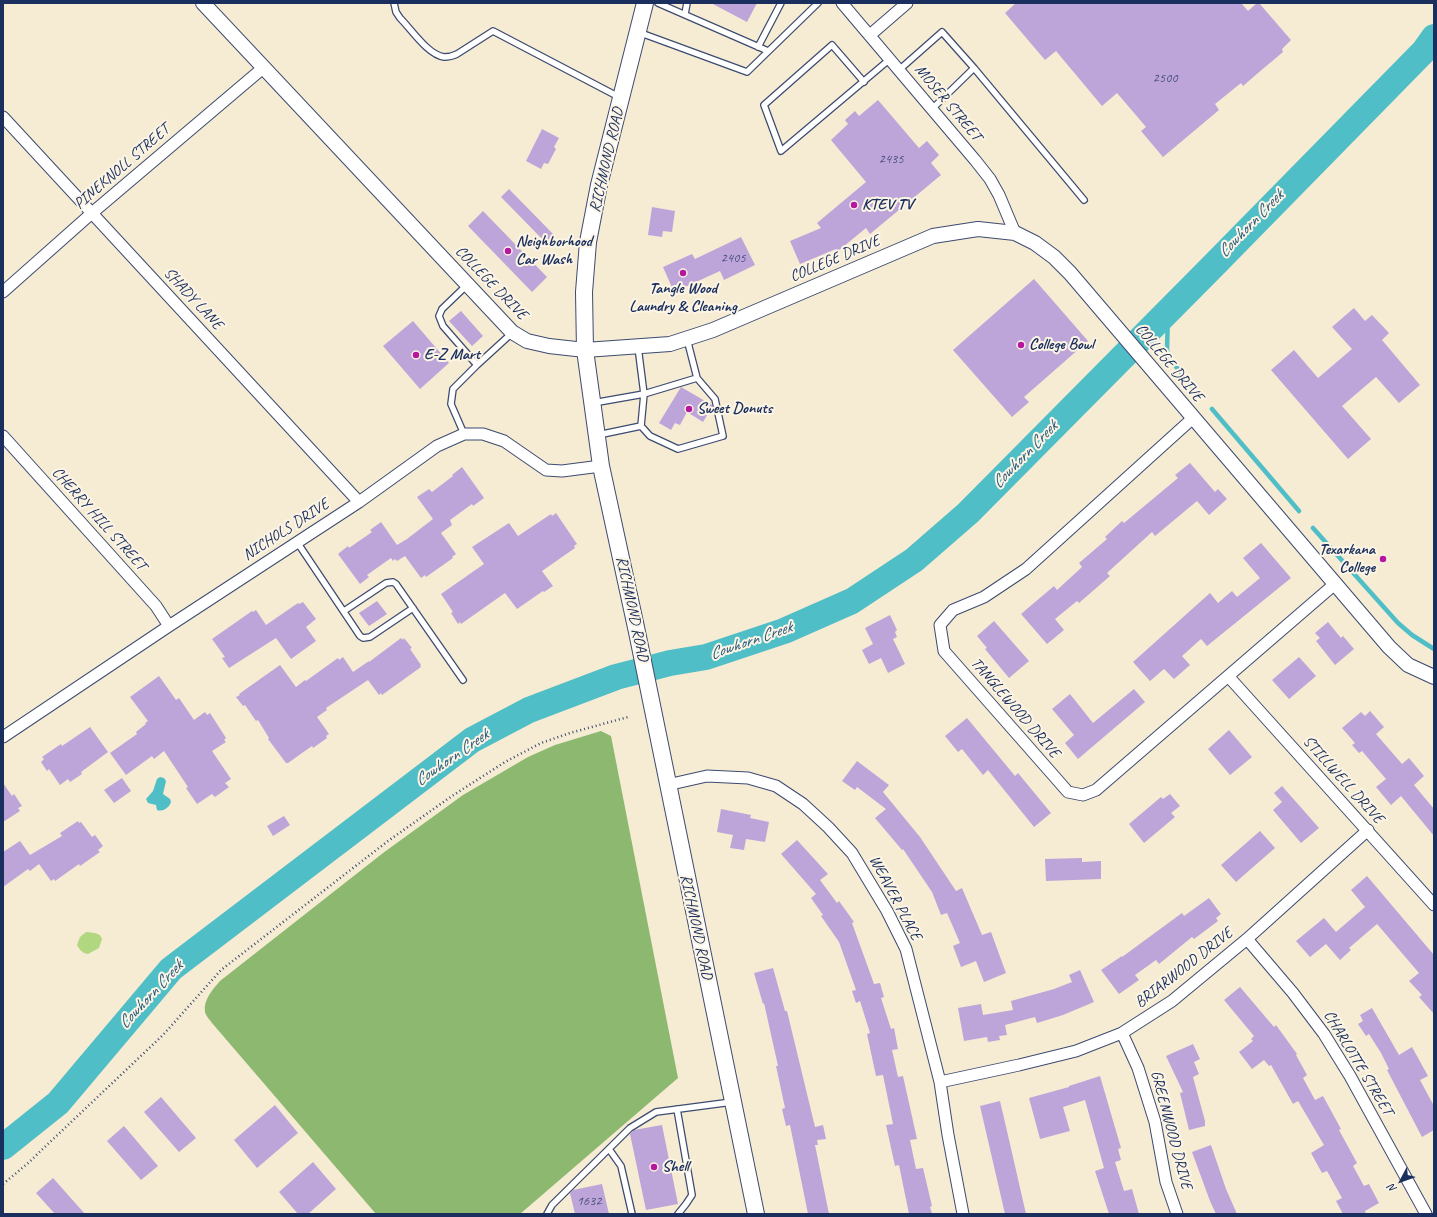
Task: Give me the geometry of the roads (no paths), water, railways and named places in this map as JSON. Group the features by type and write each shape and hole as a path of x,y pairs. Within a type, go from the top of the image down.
{"main road":[{"name":"RICHMOND ROAD","path":"645,3 599,185 588,242 584,292 585,350 602,466 756,1214"}],"street":[{"name":"COLLEGE DRIVE","path":"203,3 512,332 527,341 549,346 585,350 638,345 670,344 713,330 933,236 978,229 1014,232 1035,243 1054,257 1070,273 1336,583 1389,647 1408,665 1434,676"},
{"name":"MOSER STREET","path":"842,3 990,179 999,195 1014,232"},
{"path":"870,35 907,3"},
{"name":"PINEKNOLL STREET","path":"3,292 92,213 263,68"},
{"name":"SHADY LANE","path":"3,117 359,502"},
{"name":"TANGLEWOOD DRIVE","path":"1193,418 1026,569 984,597 953,610 940,625 944,651 1068,792 1083,795 1096,790 1336,583"},
{"name":"NICHOLS DRIVE","path":"3,737 359,502 437,446 464,434 483,434 504,441 546,470 562,471 602,466"},
{"name":"CHERRY HILL STREET","path":"3,436 156,606 169,626"},
{"name":"STILLWELL DRIVE","path":"1228,676 1434,905"},
{"name":"WEAVER PLACE","path":"667,785 708,776 748,778 776,786 803,804 828,827 852,854 887,911 906,949 940,1082 962,1214"},
{"name":"BRIARWOOD DRIVE","path":"940,1082 1076,1051 1122,1033 1172,1001 1247,939 1368,830"},
{"name":"CHARLOTTE STREET","path":"1247,939 1293,993 1324,1034 1350,1076 1426,1214"},
{"name":"GREENWOOD DRIVE","path":"1122,1033 1138,1068 1156,1122 1166,1182 1177,1214"}],"lane":[{"path":"394,3 396,12 400,18 431,51 438,55 450,57 457,54 493,31 622,98"},
{"path":"658,3 768,52"},
{"path":"685,14 688,3"},
{"path":"758,47 781,3"},
{"path":"638,32 747,72 818,3"},
{"path":"899,70 942,32 974,68 1084,200"},
{"path":"864,82 832,45 764,104 781,151 864,82 890,59"},
{"path":"932,109 974,68"},
{"path":"468,285 442,309 439,316 443,326 476,364"},
{"path":"464,434 451,404 453,389 476,364 512,332"},
{"path":"638,345 644,394 641,426 650,436 678,449 722,436 715,399 697,378 686,339"},
{"path":"592,403 644,394 697,378"},
{"path":"597,435 641,426"},
{"path":"297,542 360,636 367,638 413,608"},
{"path":"344,611 389,582 396,584 463,680"},
{"path":"548,1214 552,1205 630,1128 656,1112 732,1102"},
{"path":"677,1109 692,1195 678,1214"},
{"path":"609,1149 621,1166 632,1214"}],"water":[{"path":"160,777 164,778 166,781 163,794 170,799 171,802 166,809 157,810 156,805 148,803 146,799 153,791 157,779"}],"waterway":[{"name":"Cowhorn Creek","path":"3,1147 58,1103 171,969 472,740 529,710 616,677 670,663 706,657 784,631 852,601 914,560 968,513 1424,51 1434,37"},
{"path":"1168,311 1167,351 1169,358 1195,390"},
{"path":"1212,409 1299,511"},
{"path":"1313,528 1398,623 1412,635 1434,649"}],"place":[{"name":"KTEV TV","path":"854,205"},
{"name":"Neighborhood Car Wash","path":"508,251"},
{"name":"Tangle Wood Laundry & Cleaning","path":"683,273"},
{"name":"College Bowl","path":"1021,345"},
{"name":"E-Z Mart","path":"416,355"},
{"name":"Sweet Donuts","path":"689,409"},
{"name":"Texarkana College","path":"1383,559"},
{"name":"Shell","path":"654,1167"}]}
